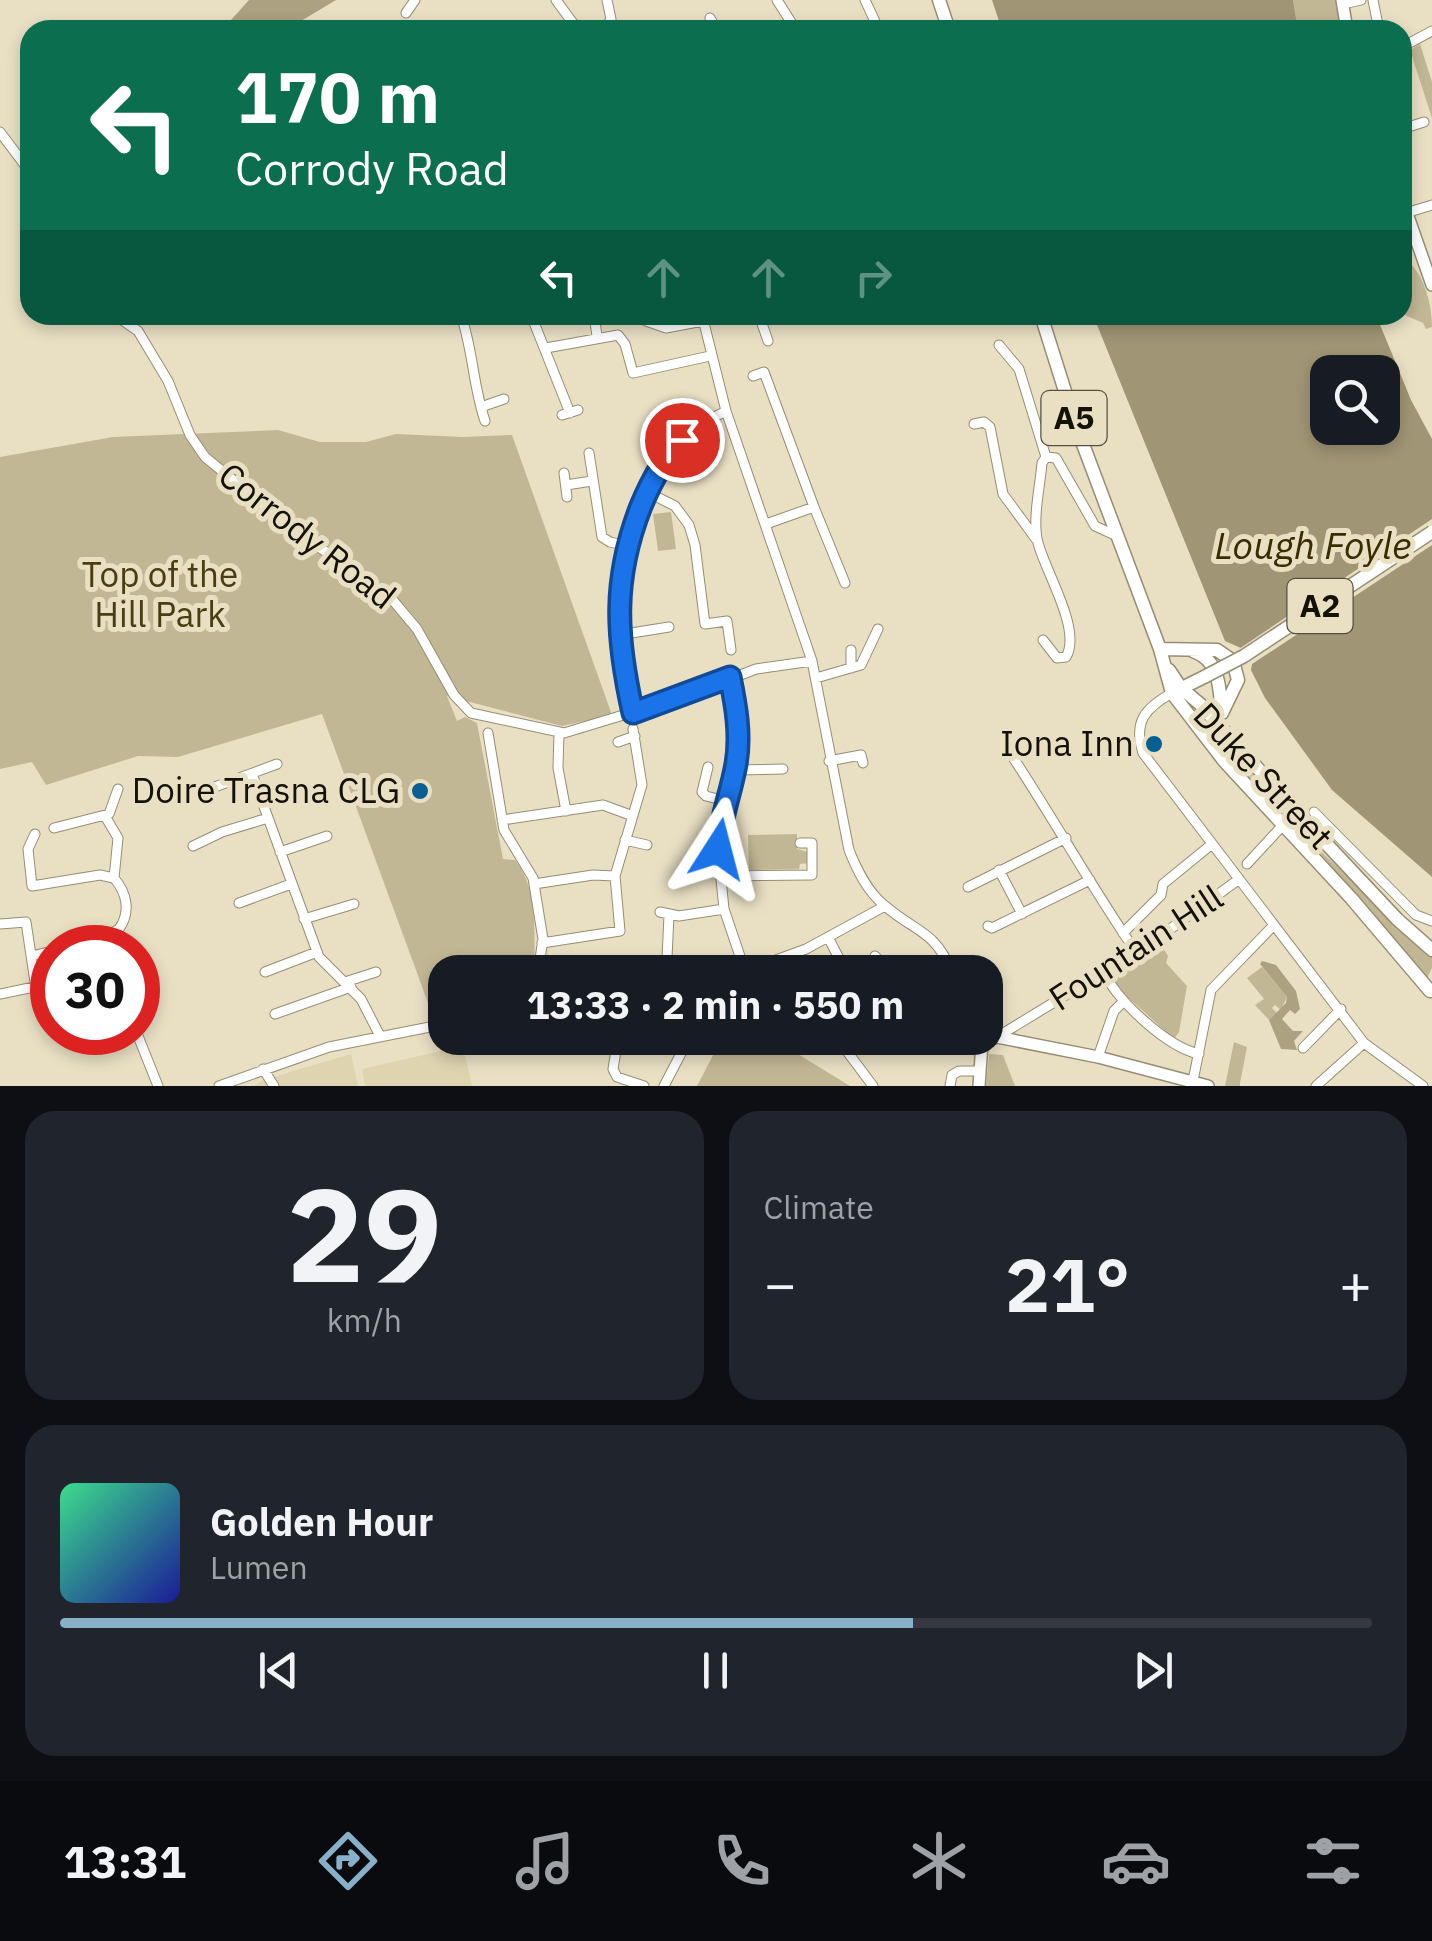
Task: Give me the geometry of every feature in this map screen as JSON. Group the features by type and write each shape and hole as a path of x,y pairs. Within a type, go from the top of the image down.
{"highway":[{"name":"A5","path":"1044,325 1076,423 1176,691"},
{"name":"A2","path":"1176,691 1244,656 1432,532"},
{"path":"1160,649 1217,650 1232,664"},
{"path":"1190,650 1204,654 1209,675 1200,704"},
{"name":"A2","path":"1209,675 1220,662 1232,664"},
{"name":"Duke Street","path":"1209,675 1222,715 1238,680 1232,664"},
{"name":"Duke Street","path":"1176,691 1200,704 1432,950"},
{"name":"Duke Street","path":"1176,691 1225,762 1290,824 1346,863"},
{"name":"Duke Street","path":"1272,796 1327,872 1431,990"}],"main road":[{"path":"1412,221 1431,278"},
{"path":"1003,1038 1098,1057 1208,1086"},
{"path":"979,1086 981,1055"}],"street":[{"path":"406,13 416,0"},
{"path":"1342,2 1362,0"},
{"path":"1412,126 1424,122"},
{"path":"0,132 20,159"},
{"name":"Corrody Road","path":"130,325 138,331 168,380 190,435 205,457 288,525 391,598 417,629 463,708 479,716 559,733 633,713 756,669 812,662"},
{"path":"464,325 486,421"},
{"path":"536,325 570,412"},
{"path":"596,325 598,336"},
{"path":"704,325 726,411 812,662 849,850 860,875 885,906 938,944 943,955"},
{"path":"763,325 768,342"},
{"path":"546,348 610,334 622,337 633,372 710,356"},
{"path":"1000,345 1018,369 1046,457"},
{"path":"753,376 764,372 845,583"},
{"path":"480,408 504,399"},
{"path":"633,713 618,635 618,591 627,546 647,492 675,446 695,427 726,411"},
{"path":"974,424 984,422 990,428 1003,494 1036,539 1070,630 1071,648 1066,657 1057,658 1042,640"},
{"path":"589,453 602,537 627,546"},
{"path":"1046,457 1056,458 1064,468 1095,526 1117,536"},
{"path":"1036,539 1042,463 1046,457"},
{"path":"564,473 567,497"},
{"path":"566,485 592,481"},
{"path":"647,492 683,514 695,545 705,624 727,620 731,650"},
{"path":"766,524 814,507"},
{"path":"618,635 669,627"},
{"path":"816,678 861,664 878,629"},
{"path":"850,650 851,668"},
{"path":"730,677 738,723 735,770 719,834 720,876 724,909 739,955"},
{"path":"1176,691 1150,707 1141,718 1142,753 1364,1043 1424,1086 1432,1078"},
{"path":"559,733 558,768 566,811"},
{"path":"542,944 620,931 615,876 642,785 634,733 618,742"},
{"path":"493,740 504,830 534,884 540,955"},
{"path":"830,761 861,754 863,763"},
{"path":"1012,756 1136,952"},
{"path":"212,788 277,764"},
{"path":"708,767 702,792 726,800"},
{"path":"735,770 783,770"},
{"path":"252,774 317,952 361,999 380,1036"},
{"path":"54,828 105,816 113,808 118,790"},
{"path":"502,820 603,805 633,816"},
{"path":"1314,812 1416,915 1432,920"},
{"path":"105,816 118,838 114,878 125,896 126,911 121,925"},
{"path":"194,846 222,832 268,818"},
{"path":"1247,864 1290,824"},
{"path":"35,834 28,850 32,886 100,876 114,878"},
{"path":"280,852 327,836"},
{"path":"968,887 1066,838"},
{"path":"626,840 647,845"},
{"path":"720,876 812,875 812,843 800,843"},
{"path":"1123,933 1160,895 1163,884 1212,844"},
{"path":"999,870 1022,914"},
{"path":"534,884 593,874 615,876"},
{"path":"988,926 992,928 1090,880"},
{"name":"Fountain Hill","path":"1003,1034 1104,973 1238,880"},
{"path":"239,903 291,884"},
{"path":"304,919 354,904"},
{"path":"793,955 885,906"},
{"path":"667,955 664,913 724,909"},
{"path":"0,924 26,922 30,945"},
{"path":"1192,1084 1212,990 1274,926"},
{"path":"828,937 837,955"},
{"path":"265,972 317,952"},
{"path":"275,1014 376,972"},
{"path":"1104,973 1124,1001 1183,1051 1198,1054"},
{"path":"0,994 30,988"},
{"path":"1098,1057 1114,1011 1124,1001"},
{"path":"1303,1048 1341,1010"},
{"path":"1019,1022 1021,1040"},
{"path":"219,1086 329,1048 428,1027"},
{"path":"1316,1086 1364,1043"},
{"path":"146,1055 158,1086"},
{"path":"615,1055 613,1070 617,1077 644,1086"},
{"path":"664,1086 680,1055"},
{"path":"850,1055 873,1086"},
{"path":"263,1069 274,1086"},
{"path":"950,1086 952,1075 959,1071 980,1071"}],"shaded area":[{"path":"249,0 336,0 303,20 231,20"},
{"path":"1262,961 1276,965 1296,991 1300,1009 1295,1014 1290,1010 1282,1019 1293,1031 1303,1031 1294,1041 1297,1050 1281,1049 1269,1020 1287,997 1260,964"},
{"path":"351,1054 358,1086 255,1086 263,1080"},
{"path":"428,1054 465,1055 472,1086 365,1086 362,1069"}],"green space":[{"path":"1293,0 1342,0 1345,20 1296,20"},
{"path":"1420,44 1432,82 1432,118 1412,56 1412,49"},
{"path":"1412,266 1429,299 1432,327 1426,329 1412,318"},
{"name":"Top of the Hill Park","path":"278,430 320,442 366,442 396,434 512,435 612,715 562,726 447,696 457,721 465,717 477,723 503,859 515,860 532,899 535,955 428,955 428,1003 322,714 178,757 138,756 46,785 32,762 0,769 0,457 113,437"},
{"path":"671,512 676,549 658,551 653,514"},
{"path":"797,834 797,849 808,852 810,863 800,864 799,869 749,870 748,835"},
{"path":"1311,842 1432,956 1426,980"},
{"path":"1161,945 1168,956 1166,963 1187,986 1179,1032 1174,1039 1110,981 1112,975"},
{"path":"1262,967 1287,997 1281,1010 1275,1005 1272,1008 1277,1013 1269,1020 1255,1005 1264,999 1247,978"},
{"path":"1234,1042 1247,1047 1240,1086 1225,1086"},
{"path":"713,1055 799,1055 850,1086 697,1086"},
{"path":"989,1055 1003,1055 1015,1086 986,1086"}],"water":[{"path":"992,0 1293,0 1296,20 999,20"},
{"name":"Lough Foyle","path":"1097,325 1380,325 1392,355 1310,355 1310,445 1400,445 1400,373 1432,439 1432,877 1332,790 1265,698 1251,670 1252,664 1241,648 1225,641"}],"pier":[{"path":"1432,519 1432,545 1246,668 1236,651"}],"tunnel":[{"path":"1220,727 1224,740 1272,797"}],"place":[{"name":"Iona Inn","path":"1154,744"},
{"name":"Doire Trasna CLG","path":"420,791"}],"route":[{"path":"682,440 660,468 633,527 619,587 618,635 633,713 730,677 738,723 736,762 722,811 718,849"}]}
